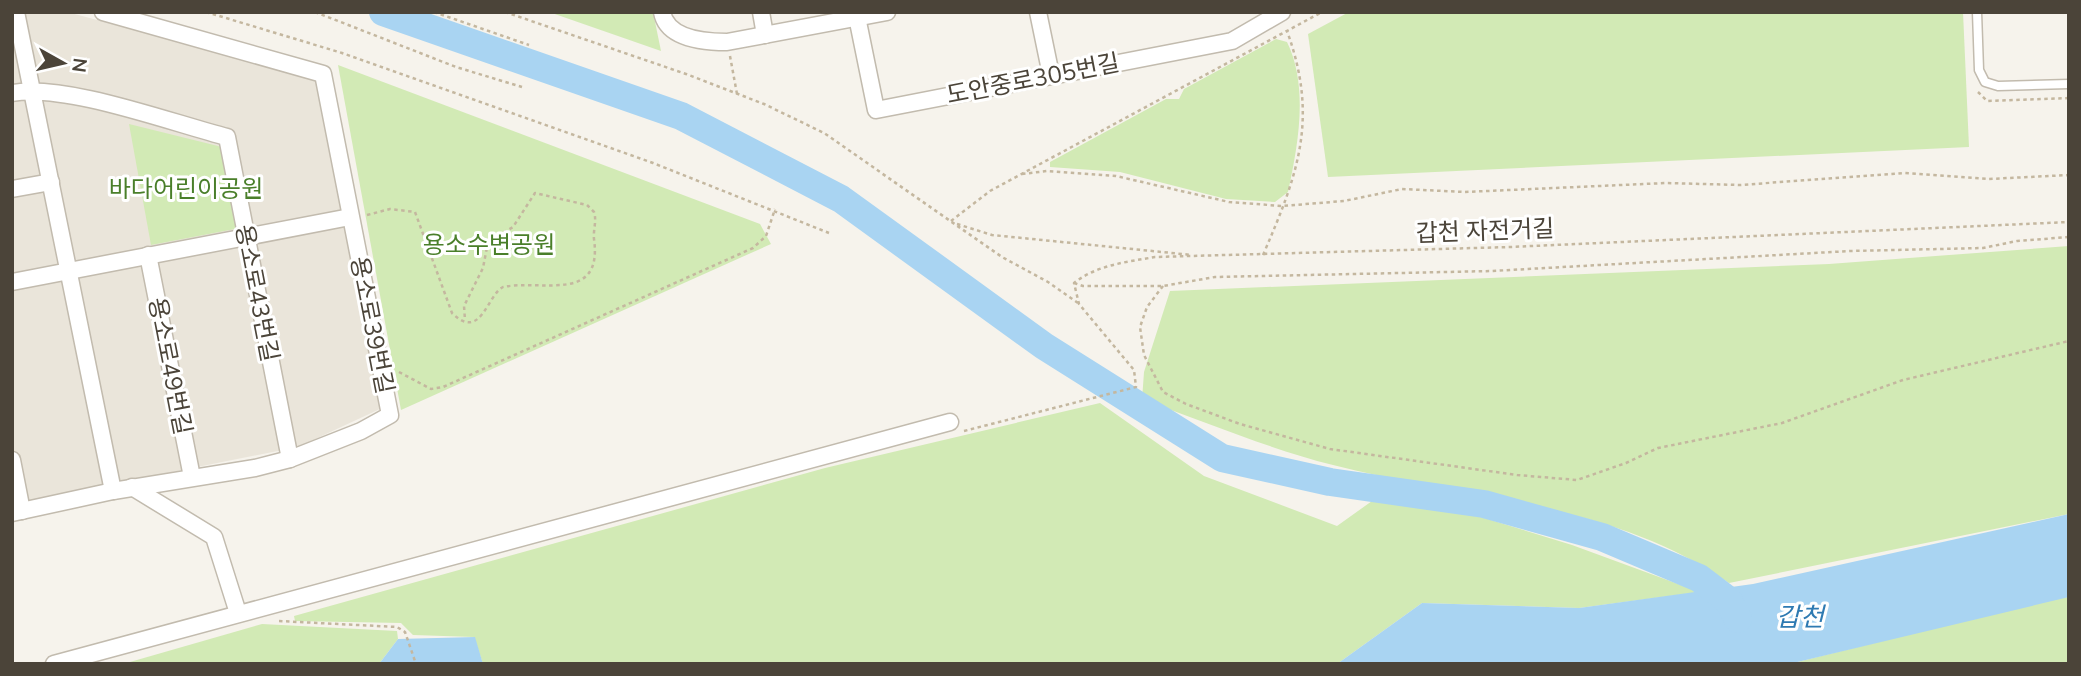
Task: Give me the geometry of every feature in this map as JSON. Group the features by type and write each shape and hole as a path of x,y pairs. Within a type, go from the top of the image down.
{"street":[{"path":"16,12 113,491"},
{"name":"용소로39번길","path":"17,512 132,487 255,468 290,459 360,431 390,415 358,216 323,74 103,12"},
{"path":"662,12 663,22 675,32 706,42 727,42 765,36 857,15 887,12"},
{"path":"761,12 765,36"},
{"path":"1038,12 1051,75"},
{"name":"도안중로305번길","path":"857,15 876,110 1232,41 1282,12"},
{"name":"용소로43번길","path":"12,93 32,89 70,95 227,137 290,459"},
{"path":"12,189 51,182"},
{"path":"12,282 358,216"},
{"name":"용소로49번길","path":"148,255 192,477"},
{"path":"54,664 238,612 950,422"},
{"path":"12,460 17,512"},
{"path":"132,487 214,537 238,612"}],"lane":[{"path":"1977,12 1979,70 1985,82 1998,86 2069,84"}],"path":[{"path":"206,12 355,58 775,209 829,233"},
{"path":"315,12 456,67 522,87"},
{"path":"434,12 529,46"},
{"path":"505,12 737,93 824,133 1002,257 1048,282 1079,304 1134,370 1136,387 1097,399"},
{"path":"951,221 990,191 1322,12"},
{"path":"1263,255 1297,172 1303,132 1302,90 1287,31"},
{"path":"727,42 737,93"},
{"path":"1022,174 1047,171 1116,176 1229,202 1283,206 1344,201 1402,189 1465,192 1665,183 1740,185 1905,173 1989,179 2069,175"},
{"path":"358,216 390,209 415,212 452,313 464,320 475,321 484,315 497,290 503,287 569,284 587,275 596,263 594,212 587,205 535,193 513,227 488,242 483,268 464,306 464,320"},
{"path":"399,372 431,389 443,387 753,248 766,236 775,209"},
{"path":"951,221 992,235 1203,256"},
{"name":"갑천 자전거길","path":"1074,283 1090,271 1155,257 1510,247 2069,222"},
{"path":"1074,283 1083,286 1163,286 1215,277 1492,271 1850,251 1983,248 2017,241 2069,237"},
{"path":"1074,283 1079,304"},
{"path":"1163,286 1147,307 1140,327 1144,355 1163,392 1186,404 1240,424 1330,449 1517,475 1577,480 1626,463 1658,448 1782,423 1903,380 2069,341"},
{"path":"274,620 397,628 405,632 416,664"}],"shaded area":[{"path":"12,12 67,12 320,79 382,408 298,447 12,504"}],"green space":[{"path":"549,12 653,12 661,51"},
{"path":"1349,12 1963,12 1969,147 1328,177 1308,34"},
{"path":"1276,39 1287,42 1294,59 1300,116 1288,192 1275,202 1226,199 1120,172 1050,167 1050,162 1166,99 1179,99 1184,89"},
{"name":"용소수변공원","path":"338,65 760,224 771,244 401,410"},
{"name":"바다어린이공원","path":"129,124 222,147 238,225 235,229 151,245"},
{"path":"2069,246 2069,514 1729,583 1684,556 1637,535 1588,519 1537,506 1333,465 1261,443 1142,400 1144,372 1170,291 1829,264"},
{"path":"1100,403 1204,476 1337,526 1372,501 1445,506 1572,545 1700,592 1579,608 1422,603 1337,664 483,664 474,637 413,635 401,623 295,621 294,616 825,468"},
{"path":"2069,597 2069,663 1789,664 2055,598"},
{"path":"262,624 397,631 398,639 379,664 123,664"}],"water":[{"name":"갑천","path":"2069,514 2069,597 1789,664 1337,664 1422,603 1579,608 1753,584"},
{"path":"475,637 483,664 379,664 398,639"}],"waterway":[{"path":"383,12 681,116 841,199 1044,346 1222,458 1330,482 1484,504 1602,537 1699,578 1728,600 1738,619"}]}
